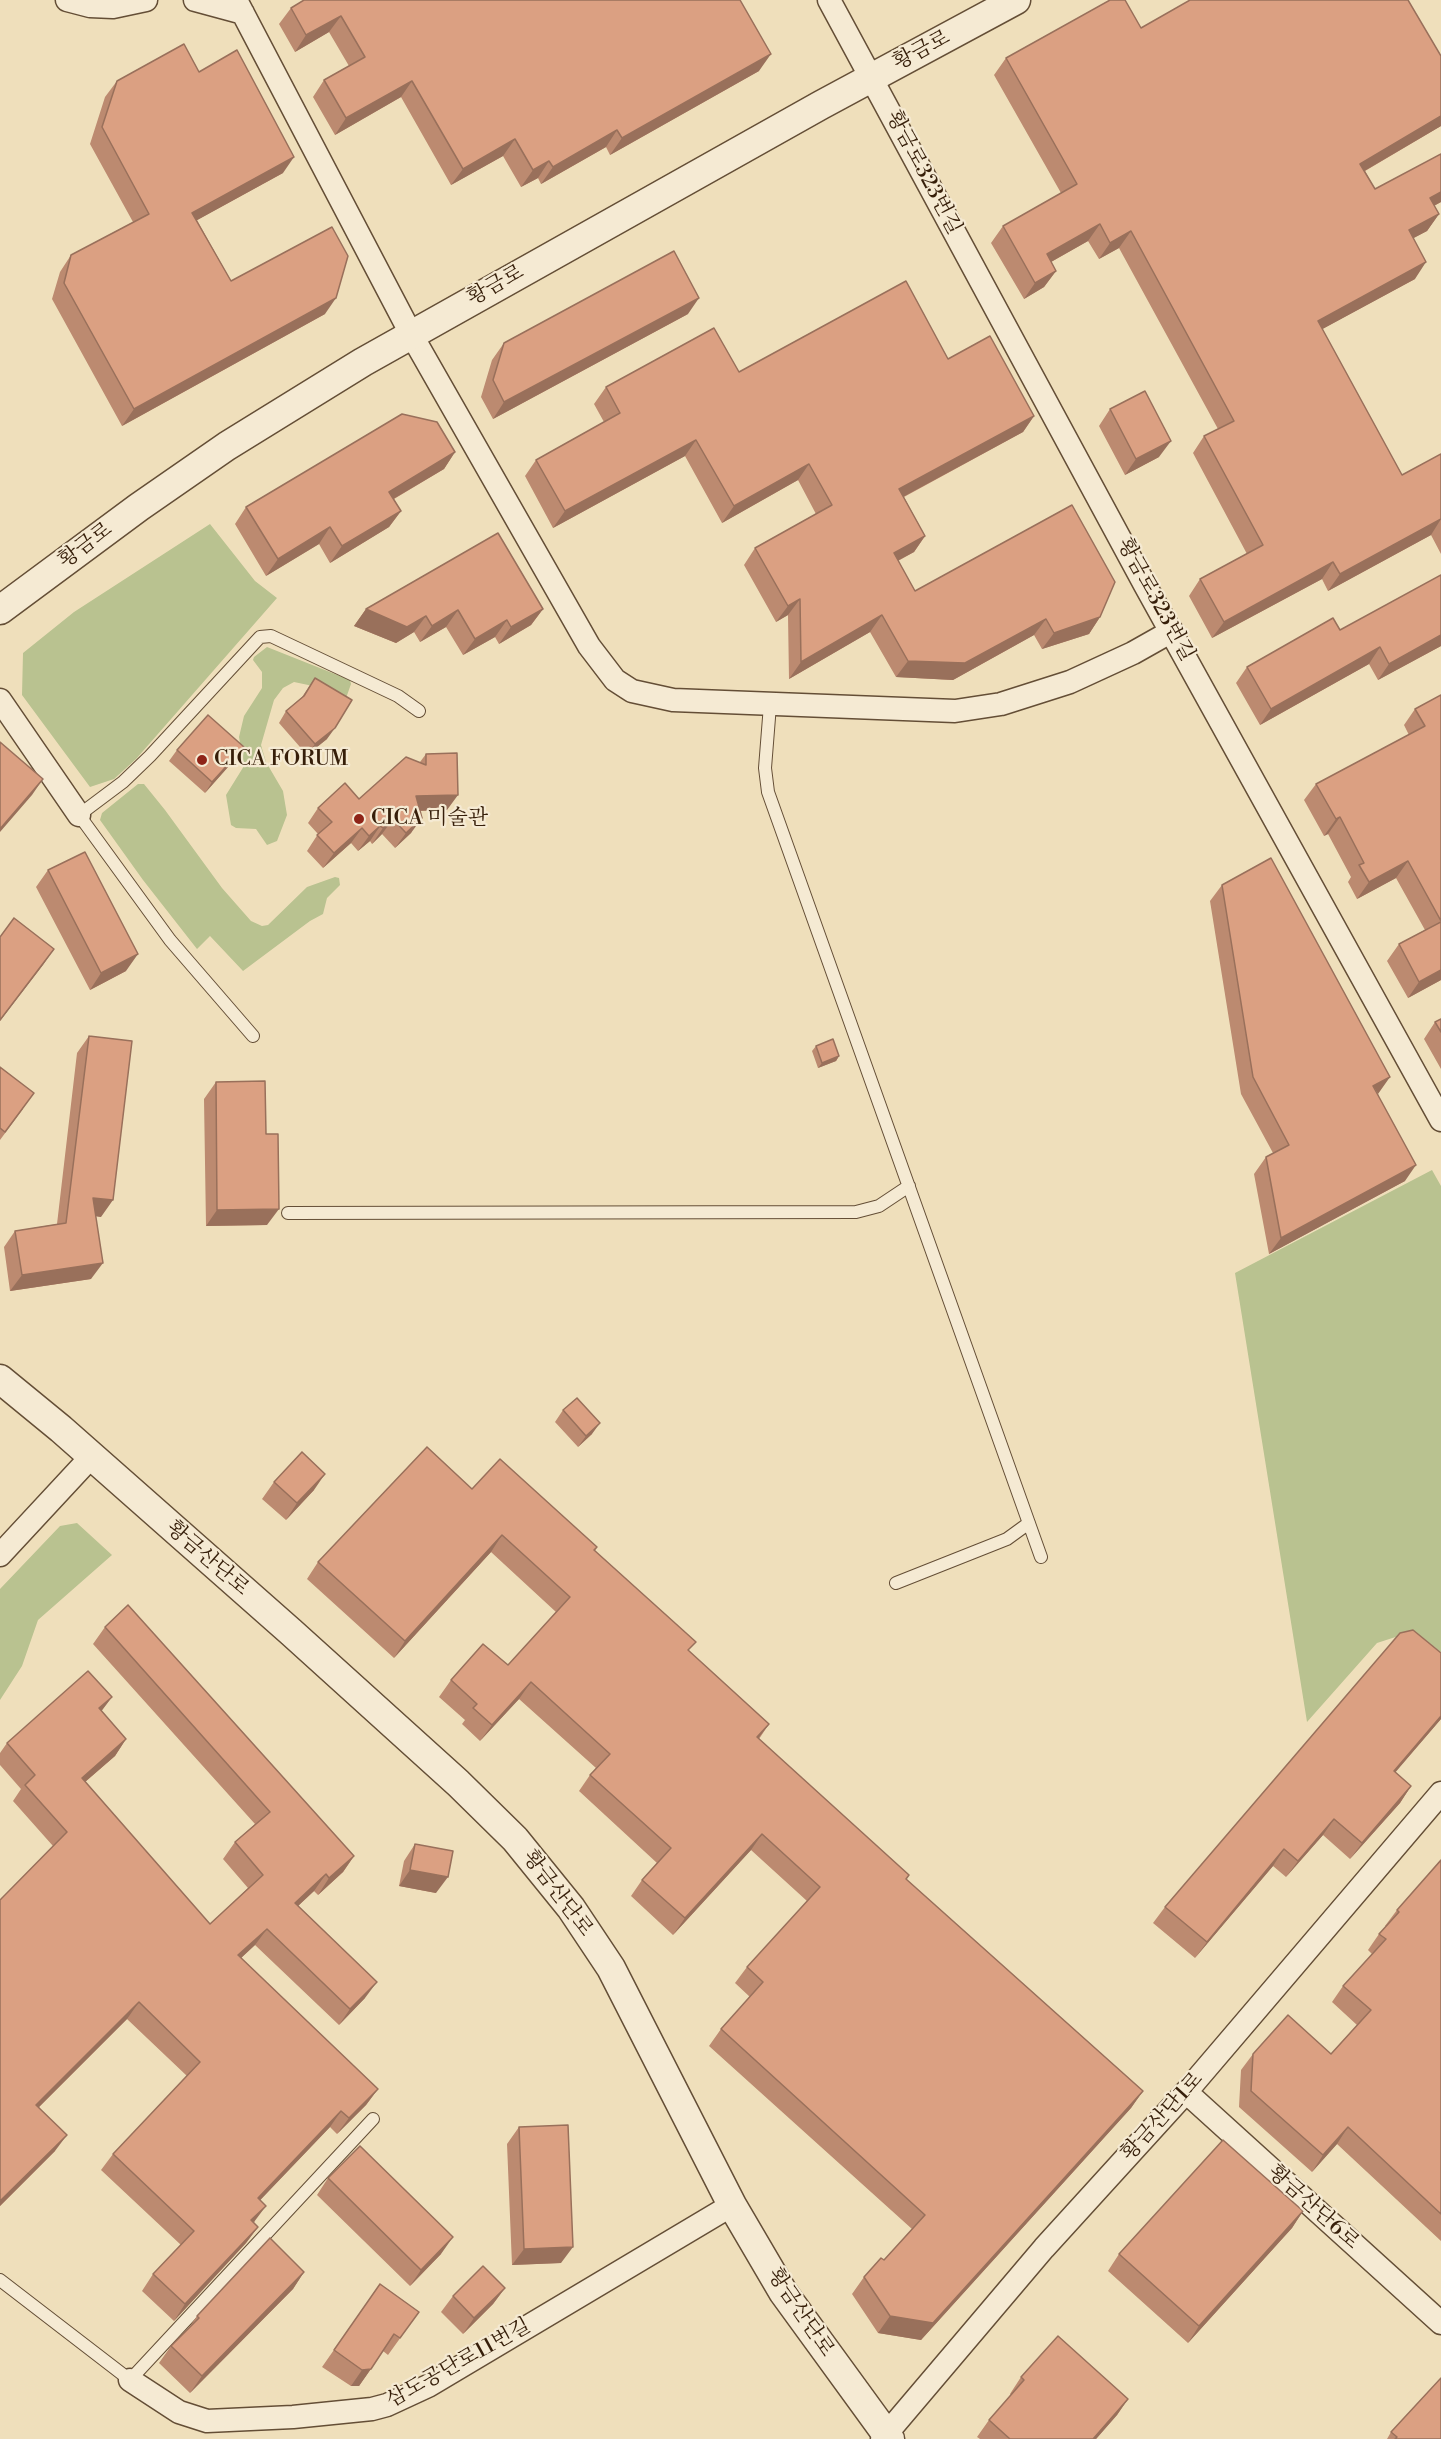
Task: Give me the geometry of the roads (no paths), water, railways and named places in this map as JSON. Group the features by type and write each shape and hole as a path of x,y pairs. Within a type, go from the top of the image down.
{"street":[{"path":"67,0 90,6 113,7 142,1"},
{"path":"195,0 239,7 411,334 589,646 615,681 632,691 651,697 770,705 920,711 975,709 1027,697 1070,682 1133,653 1172,631"},
{"name":"황금로323번길","path":"829,0 1441,1120"},
{"name":"황금로","path":"0,610 139,507 227,446 411,334 1016,0"},
{"path":"0,700 79,815"},
{"name":"황금산단로","path":"0,1379 299,1640 458,1783 515,1839 571,1908 611,1968 732,2205 783,2292 886,2438"},
{"path":"0,1555 91,1457"},
{"name":"황금산단1로","path":"886,2438 1044,2248 1186,2092 1441,1793"},
{"name":"황금산단6로","path":"1186,2092 1441,2323"},
{"name":"삼도공단로11번길","path":"130,2380 179,2412 207,2421 293,2417 372,2409 387,2405 428,2386 732,2205"}],"lane":[{"path":"253,1036 170,940 79,815 123,782 260,637 270,636 316,657 398,696 418,711"},
{"path":"770,705 765,768 768,792 1041,1557"},
{"path":"288,1214 856,1212 879,1206 909,1186"},
{"path":"896,1582 1007,1539 1029,1522"},
{"path":"130,2380 373,2119"},
{"name":"삼도공단로11번길","path":"0,2280 130,2380"}],"place":[{"name":"CICA FORUM","path":"202,760"},
{"name":"CICA 미술관","path":"359,819"}]}
